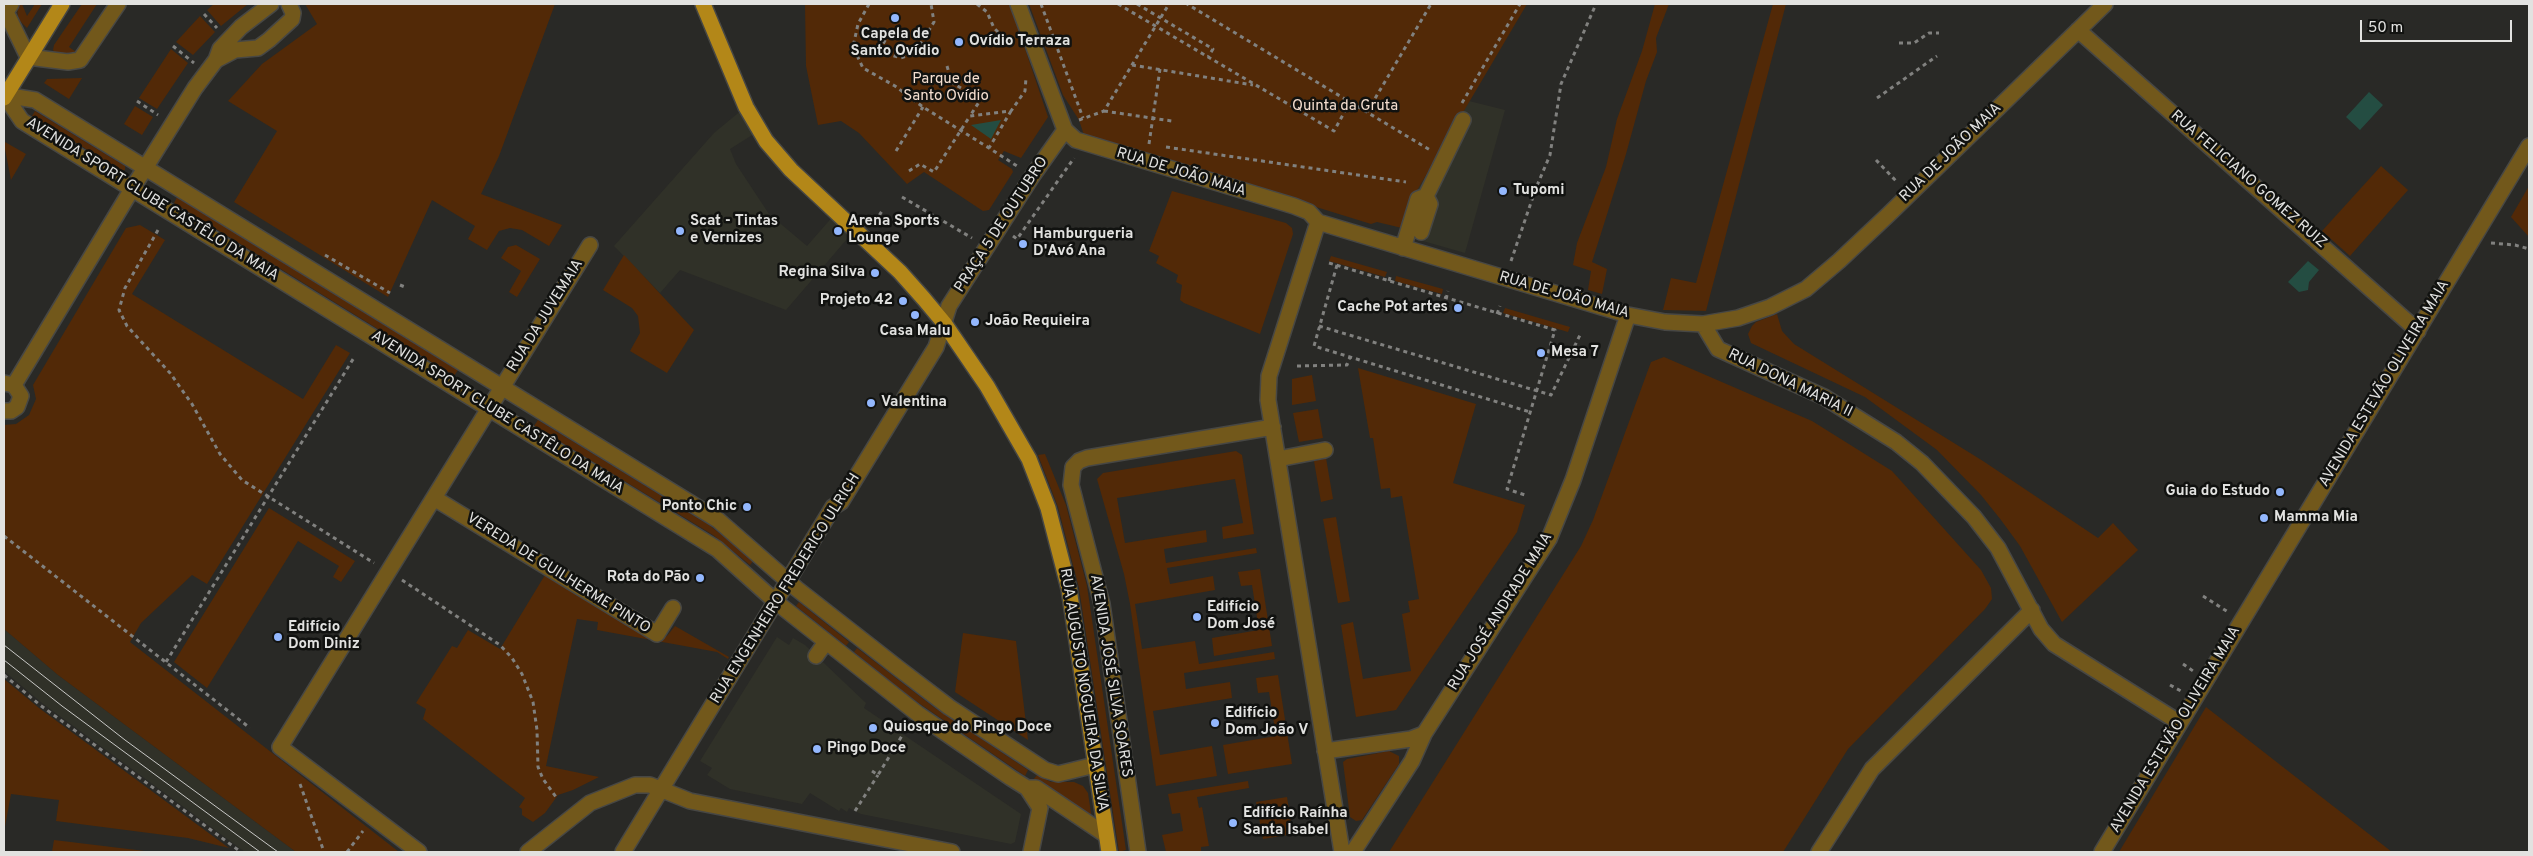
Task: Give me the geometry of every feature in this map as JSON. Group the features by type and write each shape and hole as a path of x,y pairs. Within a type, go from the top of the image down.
{"main road":[{"path":"4,96 62,4"},
{"name":"RUA AUGUSTO NOGUEIRA DA SILVA","path":"705,7 746,107 766,141 791,170 900,272 944,323 988,386 1020,442 1040,484 1069,589 1109,852"}],"street":[{"path":"11,4 6,12 28,57 68,62 80,60 118,4"},
{"path":"4,411 11,411 20,402 21,396 9,384 194,88 216,60 220,49 228,39 272,4"},
{"path":"216,60 235,50 258,48 292,20 293,13 289,4"},
{"path":"1018,4 1065,130"},
{"name":"RUA DE JOÃO MAIA","path":"1065,130 1069,136 1090,146 1309,212 1318,222 1402,248 1628,315 1665,322 1703,324 1738,318 1770,306 1806,288 1839,261 2105,4"},
{"name":"RUA FELICIANO GOMEZ RUIZ","path":"2078,30 2418,330"},
{"name":"AVENIDA SPORT CLUBE CASTÊLO DA MAIA","path":"4,96 35,100 718,520 788,581 949,707 1045,770 1058,774 1095,765"},
{"name":"AVENIDA SPORT CLUBE CASTÊLO DA MAIA","path":"4,96 22,121 717,549 776,602 942,731 1028,788 1036,788 1106,835"},
{"path":"1402,248 1418,199 1426,196 1460,116"},
{"name":"PRAÇA 5 DE OUTUBRO","path":"944,323 949,306 1033,175 1065,130"},
{"name":"AVENIDA ESTEVÃO OLIVEIRA MAIA","path":"2102,852 2529,146"},
{"path":"1421,232 1430,204 1426,196"},
{"path":"1318,222 1269,376 1268,400 1342,852"},
{"name":"RUA DA JUVEMAIA","path":"419,852 280,747 590,245"},
{"name":"RUA JOSÉ ANDRADE MAIA","path":"1353,852 1412,761 1424,734 1541,552 1555,526 1573,480 1628,315"},
{"name":"RUA ENGENHEIRO FREDERICO ULRICH","path":"623,852 833,507 841,502 939,340 944,323"},
{"name":"RUA DONA MARIA II","path":"1703,324 1718,349 1824,398 1896,442 1922,464 1967,510 1998,548 2041,629 2054,644 2180,724"},
{"name":"AVENIDA JOSÉ SILVA SOARES","path":"1138,852 1102,604 1071,485 1073,467 1079,461 1087,458 1273,427"},
{"path":"1278,459 1324,450"},
{"name":"VEREDA DE GUILHERME PINTO","path":"434,498 657,634 673,608"},
{"path":"1819,852 1872,769 2032,610"},
{"path":"816,656 826,642"},
{"path":"1325,751 1411,739 1424,734"},
{"path":"528,852 590,803 635,785 650,785 690,801 952,852"},
{"path":"1028,788 1040,808 1031,852"}],"path":[{"path":"869,4 858,24 853,47 863,68 895,86 923,107 1017,166"},
{"path":"889,33 881,48 888,54 901,58 915,53 934,22 931,4"},
{"path":"977,4 987,12 994,28 1002,36 1019,47"},
{"path":"1041,4 1083,118 1104,110 1172,121"},
{"path":"1118,4 1334,131 1350,102"},
{"path":"1137,4 1214,49 1208,57"},
{"path":"1104,110 1169,4"},
{"path":"1188,4 1434,152"},
{"path":"1367,112 1431,4"},
{"path":"1460,116 1520,4"},
{"path":"1508,279 1518,239 1550,155 1561,84 1596,4"},
{"path":"204,14 221,33"},
{"path":"1899,43 1914,43 1929,33 1939,33"},
{"path":"174,46 194,63"},
{"path":"1877,98 1937,56"},
{"path":"1132,65 1256,86"},
{"path":"909,171 920,164 934,172 981,99 952,83 947,66"},
{"path":"989,148 1025,91 1026,69"},
{"path":"1160,70 1149,145 1406,182"},
{"path":"137,101 159,116"},
{"path":"896,151 923,107"},
{"path":"970,116 1011,111"},
{"path":"1018,237 1074,158"},
{"path":"1876,160 1909,194"},
{"path":"902,197 968,236"},
{"path":"875,222 882,211"},
{"path":"158,230 124,288 119,310 127,326 170,373 192,404 220,454 242,480 379,566"},
{"path":"2473,238 2529,249"},
{"path":"1329,263 1555,330 1507,489 1528,496"},
{"path":"1337,265 1314,346 1530,412"},
{"path":"1389,281 1391,274"},
{"path":"400,285 404,287"},
{"path":"1446,298 1448,291"},
{"path":"1497,314 1500,306"},
{"path":"1319,326 1551,395 1580,336"},
{"path":"166,662 355,356"},
{"path":"1296,366 1347,365 1350,357"},
{"path":"4,536 250,728"},
{"path":"398,578 500,644 512,658 522,674 533,702 537,730 538,767 543,780 556,796"},
{"path":"2203,596 2231,614"},
{"path":"2183,664 2196,672"},
{"path":"4,675 40,705 241,852"},
{"path":"2170,685 2183,693"},
{"path":"855,811 903,734"},
{"path":"872,771 878,775"},
{"path":"299,781 324,852"},
{"path":"347,852 359,836"}],"shaded area":[{"path":"2369,92 2383,105 2360,130 2346,117"},
{"path":"1469,101 1505,110 1465,253 1416,239 1409,204"},
{"path":"743,109 757,132 730,149 736,164 769,214 807,246 835,214 853,232 786,310 680,270 660,293 614,246 714,133"},
{"path":"1001,120 991,139 971,125"},
{"path":"2308,261 2319,270 2309,282 2308,290 2299,292 2288,282"},
{"path":"4,629 58,675 296,852 245,852 42,703 4,671"},
{"name":"Pingo Doce","path":"777,637 789,645 793,638 805,645 866,703 864,708 1021,814 1015,842 1011,844 861,814 849,808 847,812 841,808 839,811 810,793 802,804 730,789 707,775 712,768 700,761"}],"green space":[{"path":"17,4 22,4 27,16 35,4 42,4 27,28 18,19"},
{"path":"82,4 97,4 69,47 76,52 73,54 55,53 53,50 54,45"},
{"path":"214,4 248,4 221,26 207,10"},
{"path":"305,4 555,4 499,156 481,194 562,225 549,246 522,230 510,228 499,231 487,250 468,239 475,226 432,200 388,297 234,202 277,131 228,101 262,64 317,24"},
{"name":"Parque de Santo Ovídio","path":"805,4 1010,4 1048,117 1021,158 1004,151 998,160 1012,169 1013,172 989,210 983,211 924,172 907,184 859,133 841,121 818,125 806,66"},
{"name":"Quinta da Gruta","path":"1029,4 1527,4 1409,204 1402,228 1377,222 1371,224 1084,135 1079,120 1063,95"},
{"path":"1655,4 1669,4 1656,38 1657,52 1646,81 1626,154 1592,262 1607,269 1602,294 1588,290 1591,271 1573,265 1577,243 1606,167 1617,119 1642,51"},
{"path":"1773,4 1786,4 1706,311 1663,310 1671,278 1696,283"},
{"path":"200,16 215,32 193,55 176,42"},
{"path":"171,49 188,63 157,109 139,98"},
{"path":"82,78 69,99 44,83 47,79"},
{"path":"135,106 153,117 142,135 124,124"},
{"path":"35,111 125,166 125,170 122,171 32,116"},
{"path":"5,142 26,154 11,180 4,144"},
{"path":"2381,166 2408,190 2350,256 2322,231"},
{"path":"2529,186 2529,237 2511,217"},
{"path":"1172,191 1286,223 1292,228 1293,234 1260,334 1184,303 1180,300 1182,285 1176,282 1178,275 1156,263 1159,256 1149,251"},
{"path":"177,197 458,370 454,376 174,203"},
{"path":"140,225 165,240 132,294 303,399 336,345 350,353 207,584 192,575 141,623 130,642 399,852 296,852 58,675 4,629 4,425 16,424 29,415 36,399 33,385 126,228"},
{"path":"516,245 540,259 517,297 509,292 521,271 501,258 508,247"},
{"path":"624,255 694,330 667,373 630,351 640,333 638,316 632,308 603,290"},
{"path":"1331,256 1387,272 1385,277 1329,261"},
{"path":"1396,276 1443,289 1442,294 1395,281"},
{"path":"1505,308 1570,327 1568,332 1503,313"},
{"path":"1777,314 1782,331 1794,344 1983,461 2098,538 2113,523 2138,550 2062,622 2020,546 1981,495 1937,450 1865,397 1751,343 1748,334 1752,326 1756,322"},
{"path":"1664,357 1812,421 1892,471 1981,570 1991,588 1992,599 1985,609 1848,749 1783,852 1389,852 1581,546 1593,520 1651,362"},
{"path":"1358,368 1476,404 1453,483 1525,505 1517,532 1396,710 1356,717 1341,625 1353,622 1363,679 1411,671 1402,614 1410,612 1408,601 1419,599 1402,496 1391,498 1390,488 1381,489 1373,438 1370,438"},
{"path":"1312,375 1316,401 1292,405 1292,379"},
{"path":"1318,409 1323,438 1299,442 1293,413"},
{"path":"538,420 709,525 754,560 750,565 713,535 534,426"},
{"path":"1236,451 1242,455 1254,534 1223,539 1222,527 1243,523 1235,479 1117,498 1125,543 1206,530 1207,542 1164,549 1166,563 1256,548 1257,553 1167,568 1170,584 1213,576 1215,590 1135,604 1142,649 1195,641 1199,664 1274,652 1275,659 1184,673 1186,689 1230,682 1232,698 1153,711 1160,755 1212,746 1217,776 1156,786 1130,604 1124,574 1097,479 1103,473"},
{"path":"1045,454 1066,505 1087,586 1126,850 1119,852 1079,588 1058,507 1038,455"},
{"path":"1326,458 1333,499 1321,502 1314,461"},
{"path":"269,508 355,561 341,582 333,577 339,566 298,541 207,688 174,662"},
{"path":"1336,517 1350,601 1338,603 1323,519"},
{"path":"1260,569 1272,646 1214,656 1212,638 1259,630 1252,585 1241,586 1238,572"},
{"path":"545,575 636,629 661,638 667,636 675,626 729,657 728,659 717,652 597,630 598,622 577,619 546,766 599,777 558,795 545,813 533,822 522,815 522,809 519,807 525,798 423,719 426,709 416,703 452,646 457,648 468,630 500,649"},
{"path":"799,602 849,642 846,646 796,606"},
{"path":"963,633 1016,641 1028,740 955,692"},
{"path":"857,648 935,708 1028,770 1025,776 907,695 854,652"},
{"path":"1278,675 1292,764 1228,774 1223,745 1276,736 1269,692 1258,693 1256,678"},
{"path":"4,679 39,708 229,848 188,838 56,821 59,800 11,794 4,832"},
{"path":"2206,707 2392,852 2119,852"},
{"path":"1389,751 1399,756 1399,764 1362,820 1356,821 1350,817 1343,762 1347,759"},
{"path":"1037,775 1051,782 1074,782 1083,786 1088,793 1092,820 1032,781"},
{"path":"1248,781 1249,788 1197,797 1199,808 1202,807 1209,846 1201,847 1201,852 1166,852 1162,835 1183,831 1180,813 1172,814 1168,794"},
{"path":"1287,797 1293,834 1263,839 1256,802"},
{"path":"54,840 153,852 52,852"}],"tram line":[{"path":"4,645 125,740 278,852"},
{"path":"4,660 62,706 260,852"}],"place":[{"name":"Capela de Santo Ovídio","path":"895,18"},
{"name":"Ovídio Terraza","path":"959,42"},
{"name":"Tupomi","path":"1503,191"},
{"name":"Scat - Tintas e Vernizes","path":"680,231"},
{"name":"Arena Sports Lounge","path":"838,231"},
{"name":"Hamburgueria D'Avó Ana","path":"1023,244"},
{"name":"Regina Silva","path":"875,273"},
{"name":"Projeto 42","path":"903,301"},
{"name":"Cache Pot artes","path":"1458,308"},
{"name":"Casa Malu","path":"915,315"},
{"name":"João Requieira","path":"975,322"},
{"name":"Mesa 7","path":"1541,353"},
{"name":"Valentina","path":"871,403"},
{"name":"Guia do Estudo","path":"2280,492"},
{"name":"Ponto Chic","path":"747,507"},
{"name":"Mamma Mia","path":"2264,518"},
{"name":"Rota do Pão","path":"700,578"},
{"name":"Edifício Dom José","path":"1197,617"},
{"name":"Edifício Dom Diniz","path":"278,637"},
{"name":"Edifício Dom João V","path":"1215,723"},
{"name":"Quiosque do Pingo Doce","path":"873,728"},
{"name":"Pingo Doce","path":"817,749"},
{"name":"Edifício Raínha Santa Isabel","path":"1233,823"}]}
